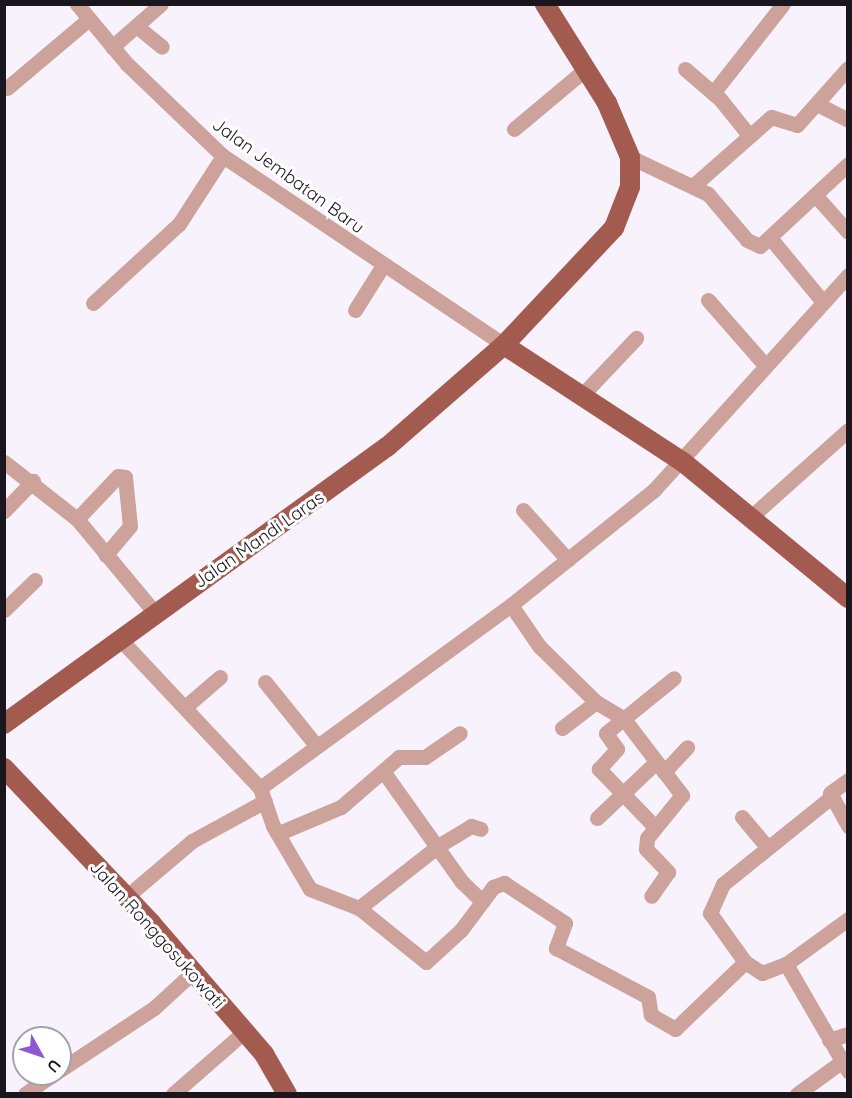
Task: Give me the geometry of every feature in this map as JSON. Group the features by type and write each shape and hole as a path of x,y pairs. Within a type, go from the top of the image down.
{"main road":[{"path":"544,4 586,68 630,157"},
{"name":"Jalan Mandi Laras","path":"5,724 119,638 370,460 504,345 614,228 630,186 630,157"},
{"path":"504,345 584,393 683,462 753,515 845,591"},
{"name":"Jalan Ronggosukowati","path":"4,768 11,782 126,897 271,1063 287,1094"}],"street":[{"name":"Jalan Jembatan Baru","path":"77,4 112,47 176,114 223,156 382,267 504,345"},
{"path":"112,47 140,28 161,4"},
{"path":"713,93 783,4"},
{"path":"7,88 89,20"},
{"path":"140,28 162,47"},
{"path":"514,129 586,68"},
{"path":"694,185 748,134 775,115 797,125 848,68"},
{"path":"685,69 713,93 748,134"},
{"path":"818,104 848,120"},
{"path":"99,298 179,224 223,156"},
{"path":"630,157 694,185 754,245 772,240 848,164"},
{"path":"816,196 848,232"},
{"path":"772,240 823,302"},
{"path":"354,310 382,267"},
{"path":"126,897 192,841 262,795 315,744 511,605 568,560 683,462 765,365 848,275"},
{"path":"708,300 765,365"},
{"path":"584,393 636,338"},
{"path":"753,515 848,430"},
{"path":"4,462 33,481 77,519 155,614"},
{"path":"77,519 118,476 125,477 130,526 106,555"},
{"path":"4,511 33,481"},
{"path":"523,510 568,560"},
{"path":"4,610 35,580"},
{"path":"511,605 539,646 596,702 624,719 682,795 655,827 646,849 668,877 651,896"},
{"path":"119,638 185,707 262,795 279,833 310,889 358,909 426,962 482,902 504,883 565,923 555,948 648,997 651,1015 675,1029 745,962"},
{"path":"185,707 220,677"},
{"path":"655,827 599,769 617,749 606,734 674,678"},
{"path":"265,682 315,744"},
{"path":"562,728 596,702"},
{"path":"279,833 341,807 405,755 425,757 460,733"},
{"path":"597,818 623,793 687,747"},
{"path":"383,771 482,902"},
{"path":"848,780 831,789 830,798 848,826"},
{"path":"830,798 766,846 723,884 711,905 715,925 745,962 762,973 786,964 848,919"},
{"path":"742,817 766,846"},
{"path":"358,909 438,846 471,826 481,829"},
{"path":"786,964 844,1066 797,1094"},
{"path":"72,1062 154,1008 191,974"},
{"path":"172,1094 244,1032"},
{"path":"829,1040 848,1034"}]}
